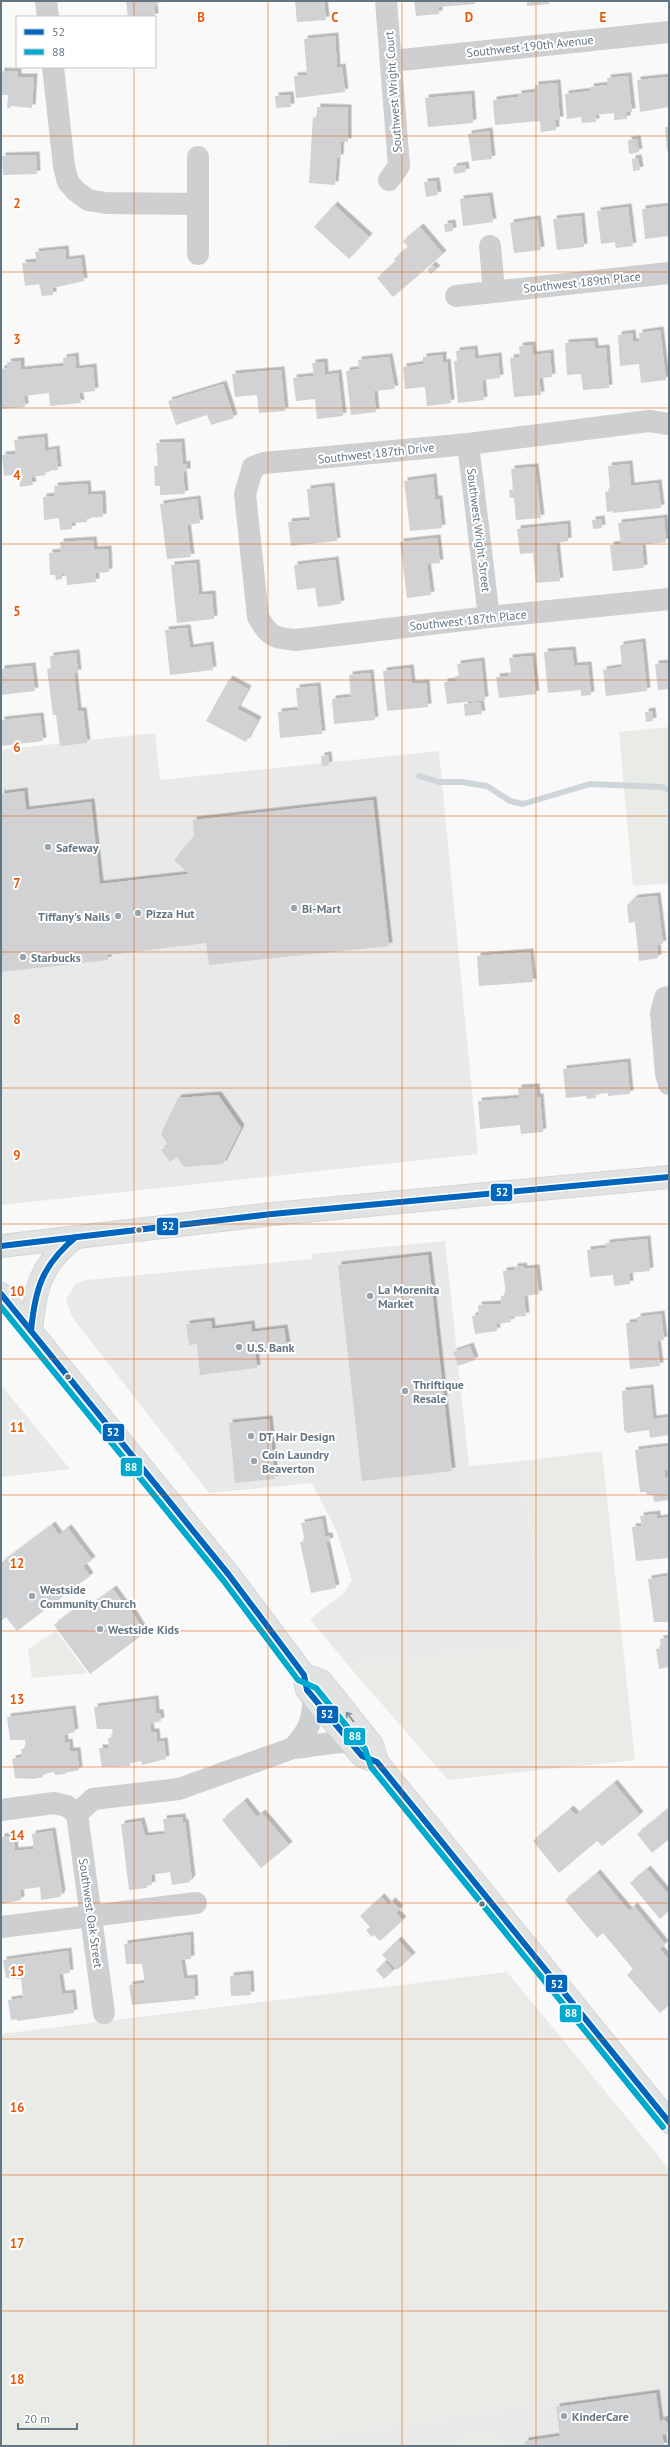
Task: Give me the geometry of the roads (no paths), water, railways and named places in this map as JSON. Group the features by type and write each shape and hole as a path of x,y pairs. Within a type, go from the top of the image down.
{"main road":[{"path":"1,1246 272,1214 669,1178"},
{"path":"31,1331 36,1295 46,1268 53,1256 76,1236"},
{"path":"1,1294 229,1575 304,1675 307,1690 362,1756 377,1762"},
{"path":"304,1675 322,1681 372,1745 377,1762 669,2122"}],"street":[{"path":"46,1 48,16"},
{"name":"Southwest Wright Court","path":"386,1 392,61 399,166 389,180"},
{"name":"Southwest 190th Avenue","path":"392,61 669,32"},
{"path":"53,68 64,166 68,182 76,191 88,200 106,202 198,204"},
{"path":"198,157 198,254"},
{"path":"490,246 494,292"},
{"name":"Southwest 189th Place","path":"456,296 669,273"},
{"name":"Southwest 187th Drive","path":"268,634 258,617 245,494 253,467 264,463 468,444 649,421 669,424"},
{"name":"Southwest Wright Street","path":"468,444 489,617"},
{"name":"Southwest 187th Place","path":"268,634 280,639 295,640 489,617 669,599"},
{"path":"667,998 660,1013 666,1074 669,1084"},
{"path":"293,1748 307,1732 311,1722 313,1697"},
{"path":"1,1810 54,1803 67,1806 77,1814 93,1799 179,1789 293,1748 307,1748 332,1741 350,1742"},
{"name":"Southwest Oak Street","path":"77,1814 104,2013"},
{"path":"1,1927 196,1903"}],"waterway":[{"path":"419,776 439,782 461,782 487,786 510,801 523,804 590,784 662,787 669,790"}],"place":[{"name":"Safeway","path":"48,847"},
{"name":"Bi-Mart","path":"294,908"},
{"name":"Pizza Hut","path":"138,913"},
{"name":"Tiffany's Nails","path":"118,916"},
{"name":"Starbucks","path":"23,957"},
{"name":"La Morenita Market","path":"370,1296"},
{"name":"U.S. Bank","path":"239,1347"},
{"name":"Thriftique Resale","path":"405,1391"},
{"name":"DT Hair Design","path":"251,1436"},
{"name":"Coin Laundry Beaverton","path":"254,1461"},
{"name":"Westside Community Church","path":"32,1596"},
{"name":"Westside Kids","path":"100,1629"},
{"name":"KinderCare","path":"564,2416"}]}
